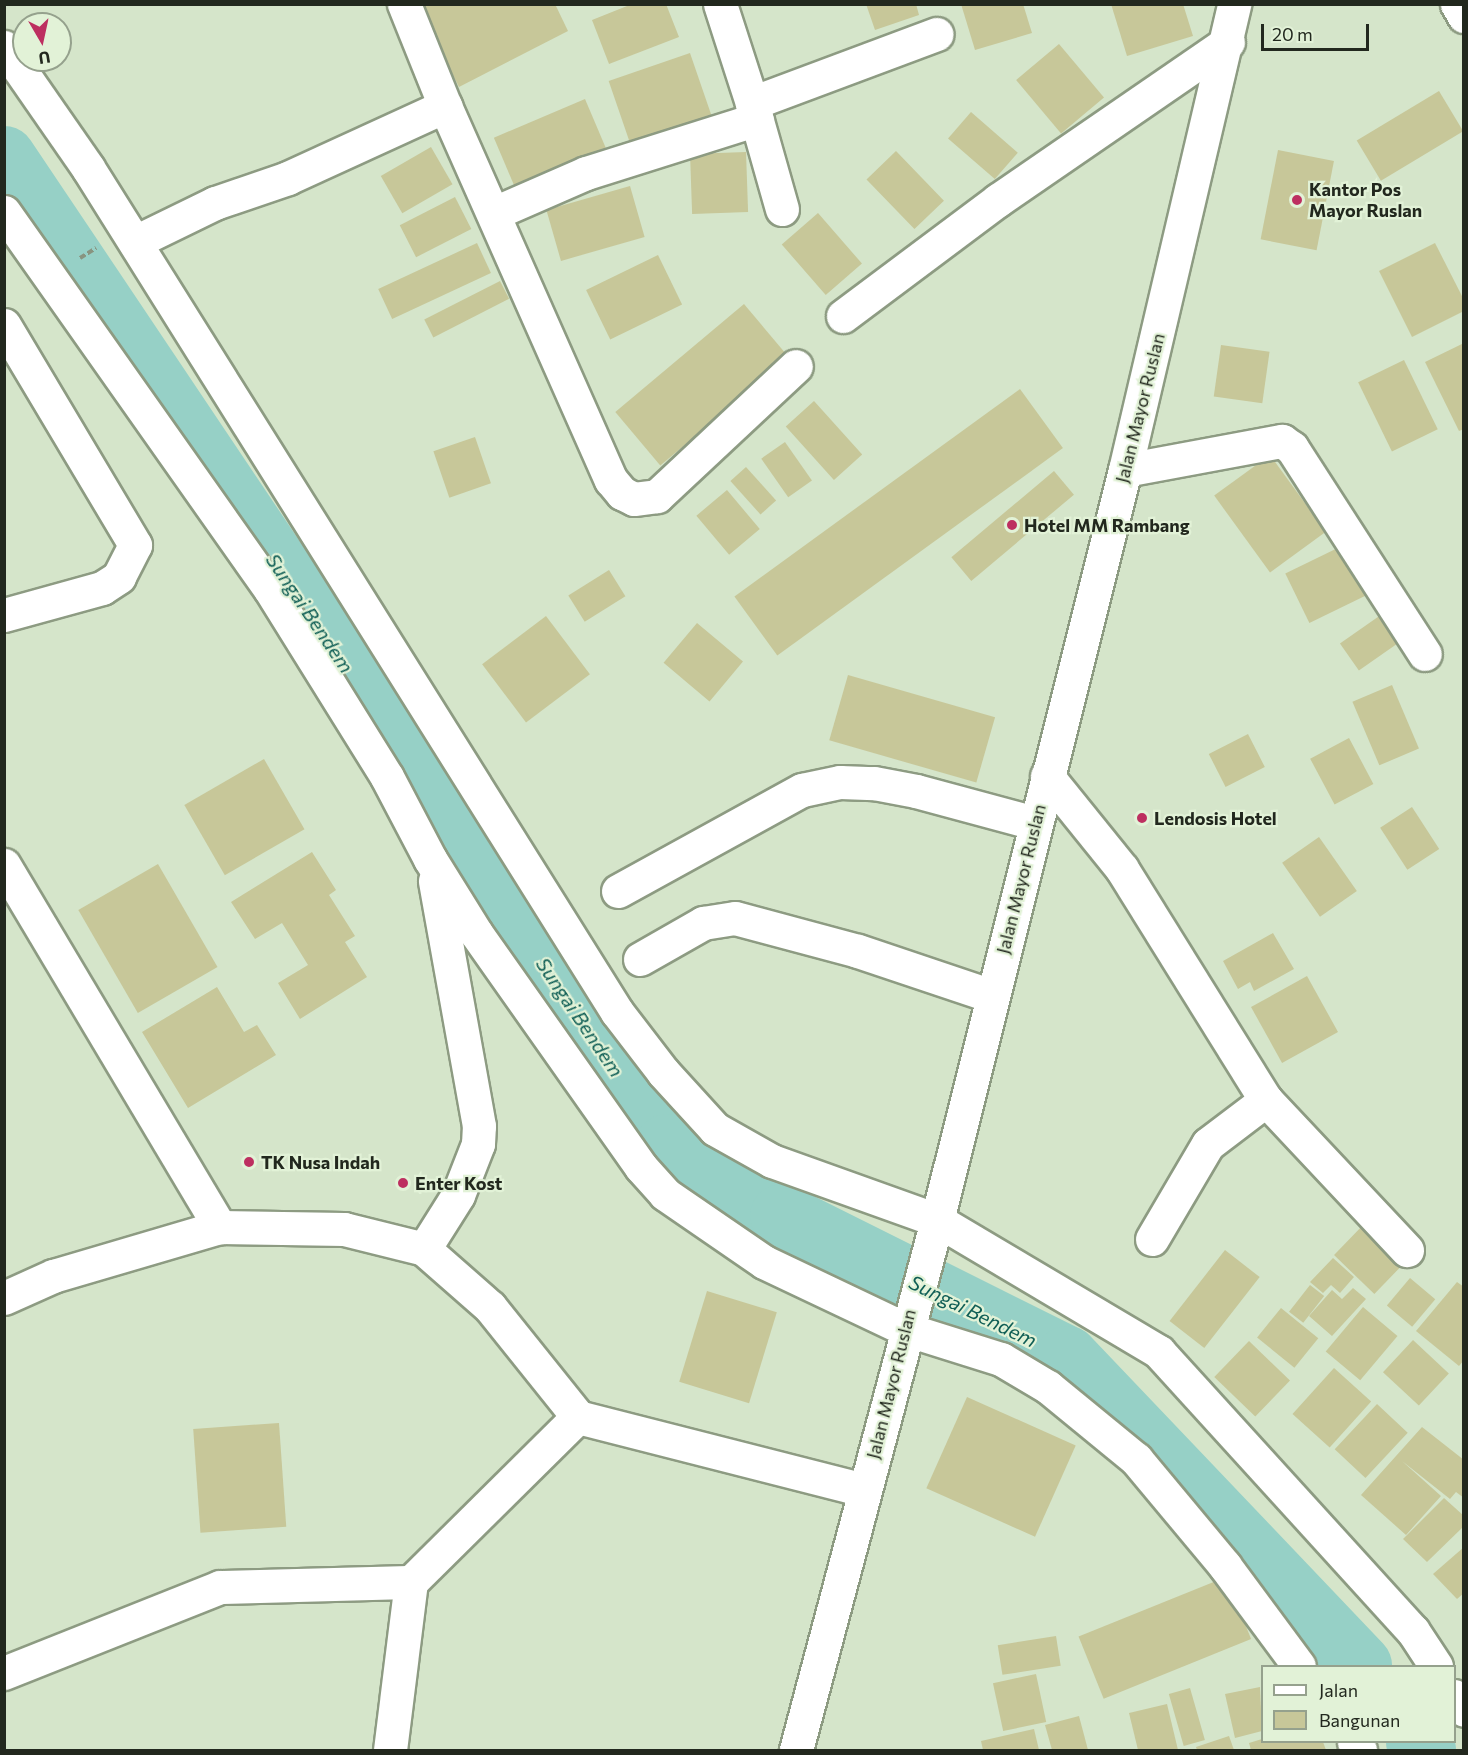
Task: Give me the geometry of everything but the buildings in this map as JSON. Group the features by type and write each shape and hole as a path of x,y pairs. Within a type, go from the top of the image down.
{"street":[{"path":"404,4 445,106 611,480 622,493 634,499 657,496 796,366"},
{"path":"720,4 755,111 782,209"},
{"name":"Jalan Mayor Ruslan","path":"796,1750 907,1321 935,1223 1125,470 1228,42 1234,4"},
{"path":"1457,4 1464,16"},
{"path":"494,213 586,173 755,111 937,34"},
{"path":"843,316 999,200 1228,42"},
{"path":"4,47 121,241 617,1012 663,1072 715,1129 772,1161 935,1223 1159,1352 1413,1631 1435,1665"},
{"path":"121,241 215,203 288,178 445,106"},
{"path":"4,212 270,589 387,777 430,859 476,933 641,1167 665,1194 764,1262 1001,1359 1048,1387 1136,1459 1225,1566 1298,1665"},
{"path":"4,325 135,545 119,578 102,588 4,615"},
{"path":"1125,470 1282,441 1292,448 1425,654"},
{"path":"1047,776 1122,869 1266,1100 1407,1250"},
{"path":"618,891 802,790 840,782 874,783 916,791 1035,823"},
{"path":"424,1249 458,1195 478,1144 479,1126 430,859"},
{"path":"4,865 16,911 220,1227"},
{"path":"640,959 703,923 735,918 858,951 992,996"},
{"path":"1152,1239 1208,1144 1266,1100"},
{"path":"4,1298 53,1276 220,1227 344,1229 424,1249 490,1307 578,1417 864,1490"},
{"path":"390,1750 411,1582 578,1417"},
{"path":"4,1673 220,1587 411,1582"}],"path":[{"path":"71,264 121,241"}],"waterway":[{"name":"Sungai Bendem","path":"4,158 667,1146 782,1216 1067,1358 1359,1665"},
{"name":"Sungai Bendem","path":"1419,1743 1424,1750"}],"place":[{"name":"Kantor Pos Mayor Ruslan","path":"1297,200"},
{"name":"Hotel MM Rambang","path":"1012,525"},
{"name":"Lendosis Hotel","path":"1142,818"},
{"name":"TK Nusa Indah","path":"249,1162"},
{"name":"Enter Kost","path":"403,1183"}]}
